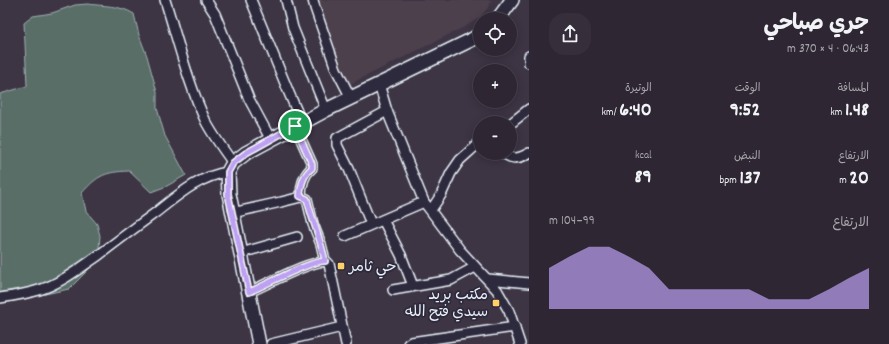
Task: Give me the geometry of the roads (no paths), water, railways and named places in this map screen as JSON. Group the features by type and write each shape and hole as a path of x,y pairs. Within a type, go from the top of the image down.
{"main road":[{"path":"503,12 512,0"},
{"path":"259,344 228,194 231,168 246,153 299,124 473,39"}],"street":[{"path":"0,298 17,296 39,290 55,283 116,243 183,192 204,179 231,168 200,109 164,0"},
{"path":"206,0 215,14 249,99 271,140"},
{"path":"251,0 289,93 312,164 312,168 307,171 303,180 300,196"},
{"path":"286,0 293,28 326,110"},
{"path":"313,0 336,69 351,98"},
{"path":"529,56 529,63"},
{"path":"379,84 387,111 424,202 460,250 497,290 509,312 519,343 529,341"},
{"path":"517,118 529,108"},
{"path":"371,224 336,141 337,138 387,111"},
{"path":"431,210 441,195 451,172 460,160 473,148"},
{"path":"517,159 529,153"},
{"path":"232,213 281,202 300,196 307,199 313,224 321,244 325,261 329,264 346,344"},
{"path":"345,236 424,202"},
{"path":"383,220 401,255 413,286"},
{"path":"241,254 297,237"},
{"path":"249,292 304,267 317,262 325,261"},
{"path":"393,290 451,280 475,267"},
{"path":"488,279 529,283"},
{"path":"271,344 342,327"},
{"path":"408,344 411,342 515,327"}],"place":[{"name":"حي ثامر","path":"341,266"},
{"name":"مكتب بريد سيدي فتح الله","path":"496,303"}]}
